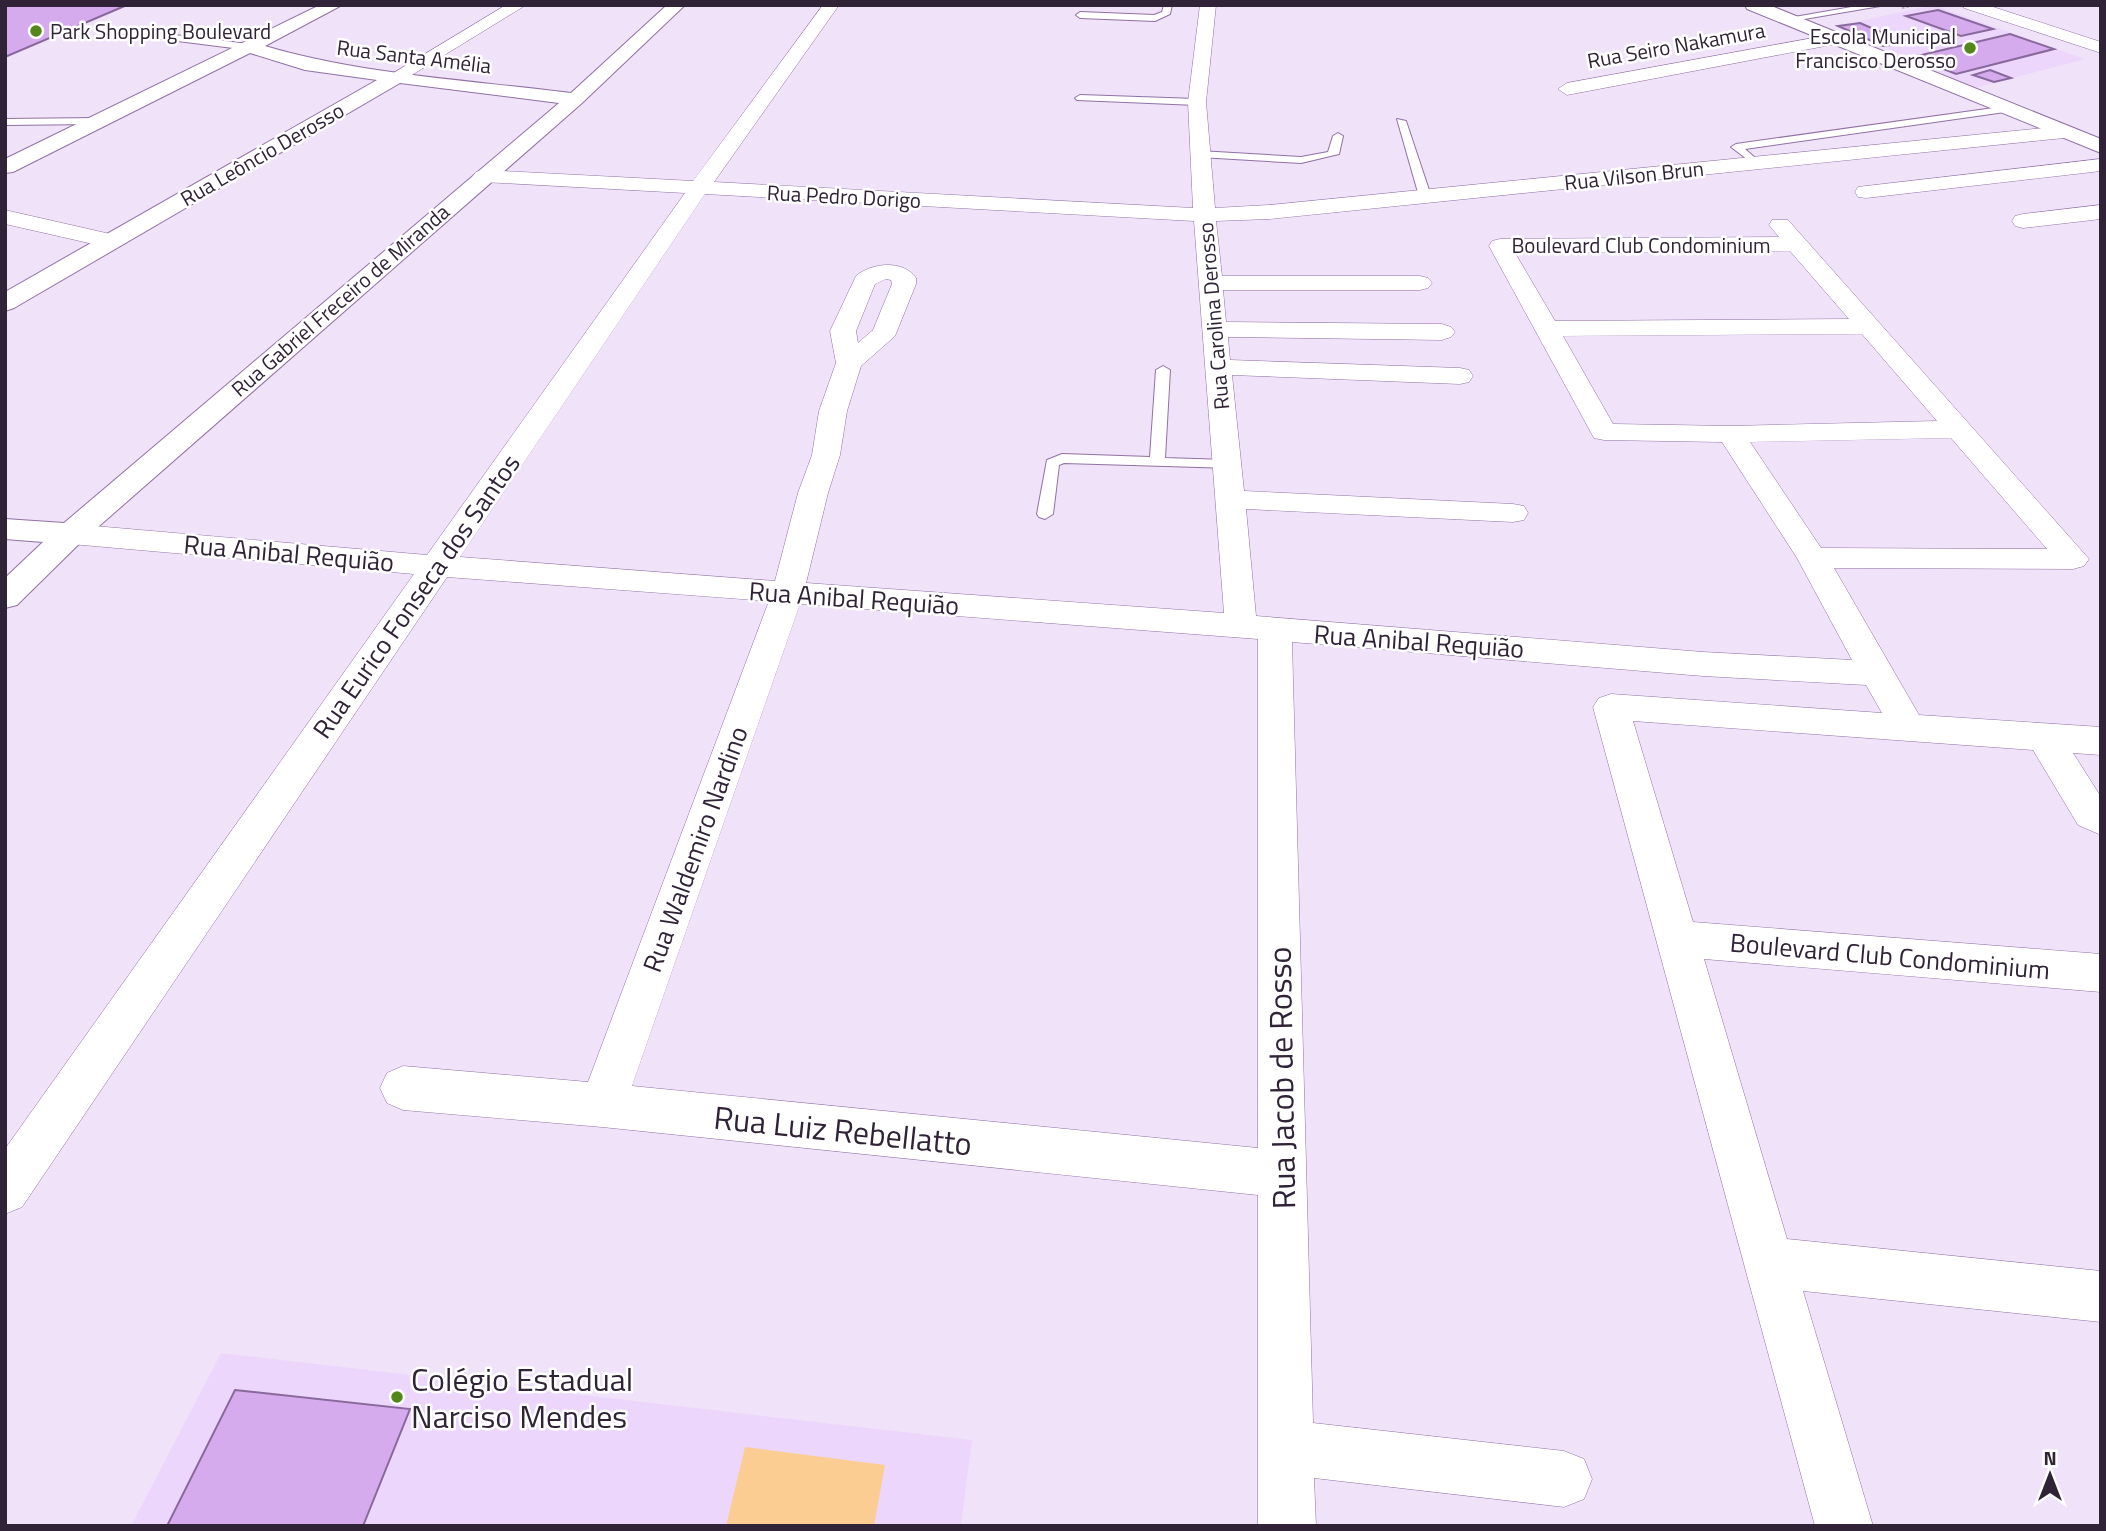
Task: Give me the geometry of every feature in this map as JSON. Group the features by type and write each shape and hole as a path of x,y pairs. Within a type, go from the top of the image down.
{"street":[{"path":"5,167 334,5"},
{"name":"Rua Leôncio Derosso","path":"5,303 518,5"},
{"name":"Rua Gabriel Freceiro de Miranda","path":"5,597 71,534 575,99 677,5"},
{"name":"Rua Eurico Fonseca dos Santos","path":"5,1190 699,188 831,5"},
{"name":"Rua Carolina Derosso","path":"1208,5 1197,102 1199,154 1230,499 1258,628"},
{"path":"1753,5 2101,147"},
{"path":"1975,6 2101,48"},
{"name":"Rua Seiro Nakamura","path":"1567,89 1835,39"},
{"name":"Rua Santa Amélia","path":"249,47 305,64 575,99"},
{"path":"2064,132 2101,121"},
{"name":"Rua Vilson Brun","path":"1204,215 1269,212 2064,132"},
{"path":"1866,192 2101,165"},
{"name":"Rua Pedro Dorigo","path":"483,176 1204,215"},
{"path":"2023,221 2101,212"},
{"path":"5,217 111,241"},
{"name":"Boulevard Club Condominium","path":"1812,558 2073,559 1960,429 1787,234 1500,246 1604,432 1731,434 1960,429"},
{"path":"1210,283 1420,283"},
{"path":"1548,329 1868,326"},
{"path":"1214,329 1442,332"},
{"name":"Rua Waldemiro Nardino","path":"602,1105 788,593 813,493 826,455 834,411 849,363"},
{"path":"1218,367 1460,376"},
{"path":"1731,434 1812,558 1907,726"},
{"path":"1230,499 1513,513"},
{"name":"Rua Anibal Requião","path":"5,529 1748,667"},
{"name":"Rua Jacob de Rosso","path":"1258,628 1283,1174 1287,1526"},
{"path":"1592,654 1611,707 1679,939 1844,1526"},
{"path":"1771,718 1748,667 1876,673"},
{"path":"1611,707 2101,741"},
{"path":"2044,737 2091,814 2101,820"},
{"name":"Boulevard Club Condominium","path":"1679,939 2101,973"},
{"name":"Rua Luiz Rebellatto","path":"403,1088 602,1105 1283,1174"},
{"path":"1768,1262 2101,1297"},
{"path":"1286,1447 1564,1479"}],"lane":[{"path":"1080,15 1155,18 1166,14 1168,5"},
{"path":"1787,19 1882,5"},
{"path":"125,32 249,47"},
{"path":"1080,98 1197,102"},
{"path":"1756,163 1736,147 2008,109"},
{"path":"5,121 97,121"},
{"path":"1401,121 1424,196"},
{"path":"1199,154 1314,159 1335,152 1338,136"},
{"path":"1157,461 1163,370"},
{"path":"1045,514 1052,463 1062,458 1227,465"}],"path":[{"path":"1899,9 1917,5"}],"shaded area":[{"name":"Escola Municipal Francisco Derosso","path":"1933,5 2085,59 1975,88 1838,26"},
{"name":"Colégio Estadual Narciso Mendes","path":"221,1353 972,1440 961,1526 131,1526"},
{"path":"745,1447 885,1465 874,1526 726,1526"}],"building":[{"name":"Park Shopping Boulevard","path":"5,5 127,5 5,57"},
{"path":"1938,10 1993,29 1961,36 1906,16"},
{"path":"1860,23 1906,43 1883,46 1838,26"},
{"path":"2010,34 2054,49 1956,74 1913,57"},
{"path":"1990,70 2011,78 1994,82 1973,75"},
{"path":"235,1390 410,1409 363,1526 167,1526"}],"place":[{"name":"Park Shopping Boulevard","path":"36,31"},
{"name":"Escola Municipal Francisco Derosso","path":"1970,48"},
{"name":"Colégio Estadual Narciso Mendes","path":"397,1397"}]}
